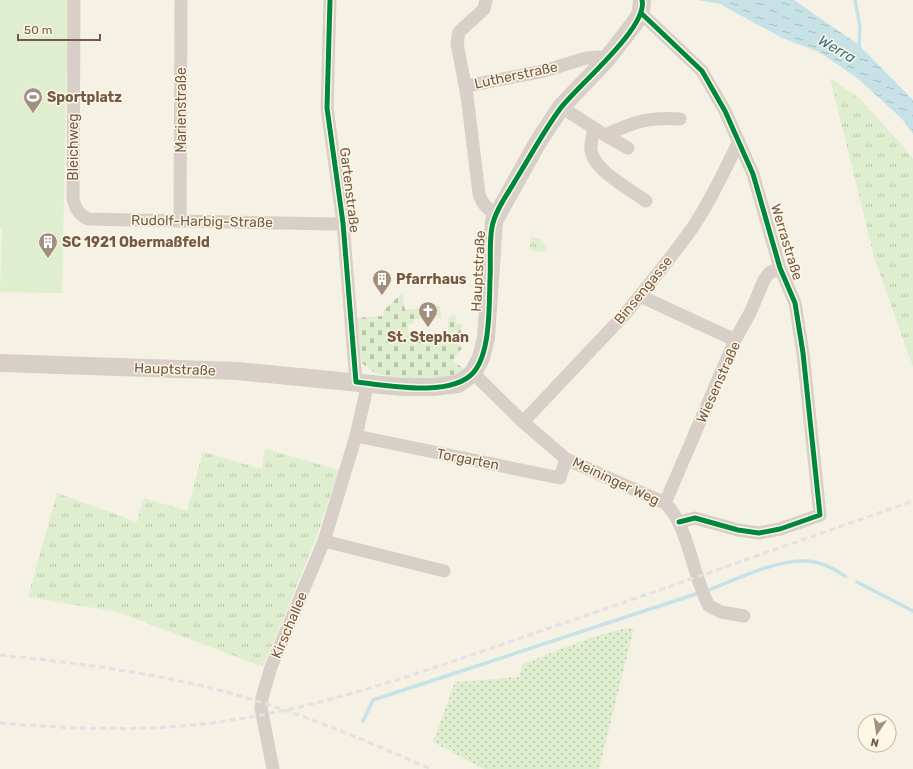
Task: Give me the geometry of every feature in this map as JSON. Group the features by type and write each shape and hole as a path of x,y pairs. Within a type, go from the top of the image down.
{"main road":[{"name":"Hauptstraße","path":"0,363 236,371 433,388 458,384 473,372 481,358 486,338 492,228 497,214 538,142 561,108 606,60 631,29 641,4"}],"street":[{"name":"Bleichweg","path":"73,199 74,0"},
{"name":"Marienstraße","path":"180,220 181,0"},
{"name":"Gartenstraße","path":"330,0 327,108 343,222 362,383"},
{"path":"466,86 457,43 459,32 484,9 486,0"},
{"name":"Werrastraße","path":"641,4 702,71 725,111 739,141 760,194 780,268 796,303 803,354 820,515 780,529 758,533 738,530 695,518 679,522"},
{"name":"Lutherstraße","path":"497,214 488,209 482,203 479,194 466,86 544,71 586,58 600,57 606,60"},
{"path":"561,108 628,148"},
{"path":"646,202 594,161 590,150 600,132 637,121 661,118 680,120"},
{"name":"Binsengasse","path":"523,422 626,313 640,296 693,227 724,172 739,141"},
{"name":"Rudolf-Harbig-Straße","path":"73,199 75,208 80,215 88,219 333,224 343,222"},
{"name":"Wiesenstraße","path":"665,503 735,340 750,313 764,280 769,273 780,268"},
{"path":"640,296 735,340"},
{"name":"Meininger Weg","path":"473,372 523,422 549,446 566,458 665,503 672,510 679,522 696,577 708,606 721,612 744,616"},
{"name":"Kirschallee","path":"273,769 262,710 262,698 271,667 324,541 356,436 362,383"},
{"name":"Torgarten","path":"356,436 560,478 566,458"},
{"path":"324,541 444,571"}],"green space":[{"name":"Sportplatz","path":"0,0 68,0 62,293 0,292 2,229 0,228"},
{"path":"830,78 860,99 913,159 913,367 875,260"},
{"path":"532,236 542,240 547,248 545,252 529,250"},
{"path":"402,293 405,310 440,306 441,318 414,319 414,323 408,324 409,340 448,338 448,318 455,314 456,324 462,324 459,346 462,348 453,361 464,369 454,376 440,379 404,380 375,373 362,363 357,318 383,316 384,310"},
{"path":"265,449 339,470 315,541 263,667 118,612 28,597 57,493 137,522 144,498 187,511 203,452 262,469"},
{"path":"628,628 634,628 599,769 484,769 433,742 455,682 519,677 523,664 588,639"}],"water":[{"name":"Werra","path":"698,0 794,0 859,45 913,100 913,134 902,119 856,77 819,52 782,38 720,4"}],"waterway":[{"name":"Werra","path":"855,0 860,27 859,48"},
{"path":"709,590 761,569 789,562 815,562 845,576"},
{"path":"857,582 913,611"},
{"path":"363,721 373,700 696,594"}],"railway":[{"path":"0,723 82,728 165,727 219,722 300,707 339,697 457,660 913,501"},
{"path":"0,655 156,676 207,687 264,703 320,723 431,769"}],"cycle path":[{"path":"330,0 327,108 343,223 356,382 418,388 434,388 463,381 473,373 479,364 483,353 488,328 491,239 492,227 496,215 560,109 610,56 634,25 641,12 642,0"},
{"path":"641,13 702,71 725,111 753,174 780,268 795,303 803,353 820,515 780,529 759,533 738,530 695,518 679,522"}],"place":[{"name":"Sportplatz","path":"33,114"},
{"name":"SC 1921 Obermaßfeld","path":"48,259"},
{"name":"Pfarrhaus","path":"382,296"},
{"name":"St. Stephan","path":"428,328"}]}
